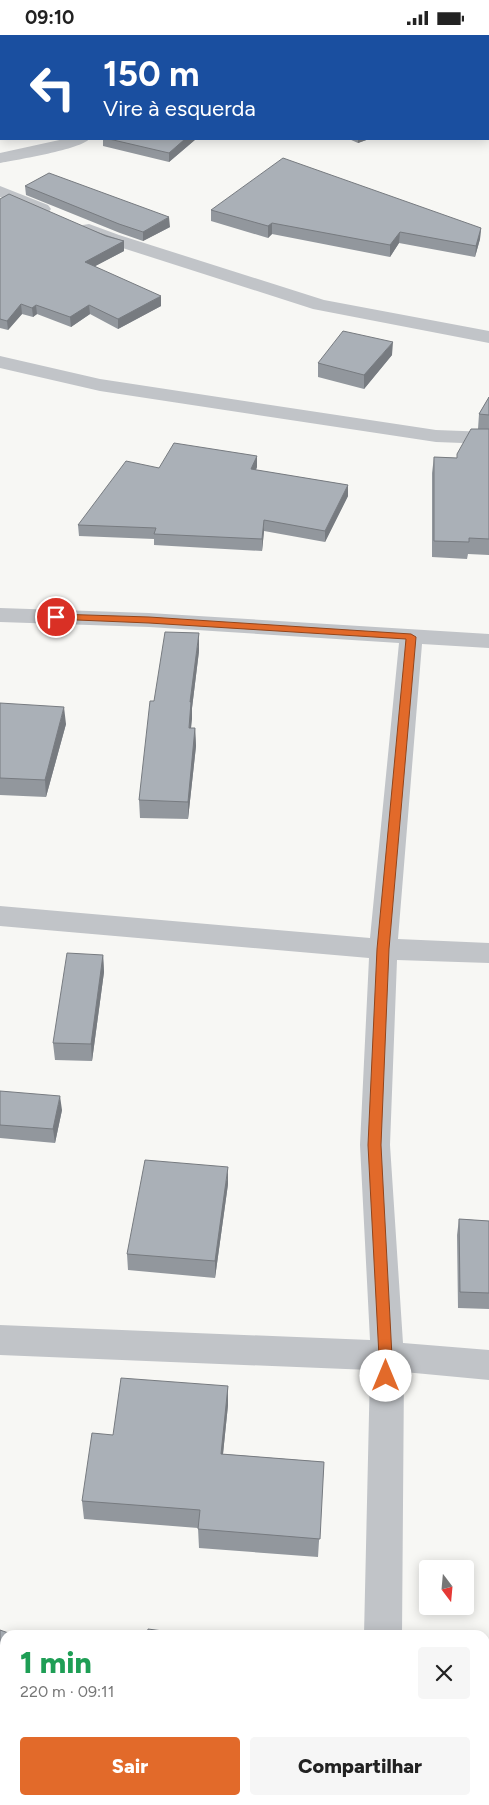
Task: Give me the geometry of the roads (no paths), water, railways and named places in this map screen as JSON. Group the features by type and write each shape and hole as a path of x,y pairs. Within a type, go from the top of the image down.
{"street":[{"path":"0,158 78,140"},
{"path":"0,191 113,239 320,305 489,337"},
{"path":"0,362 128,389 436,436 489,438"},
{"path":"0,615 149,620 489,641"},
{"path":"383,1630 387,1356 375,1145 383,949 411,637"},
{"path":"0,915 383,949 489,953"},
{"path":"0,1340 387,1356 489,1365"}]}
